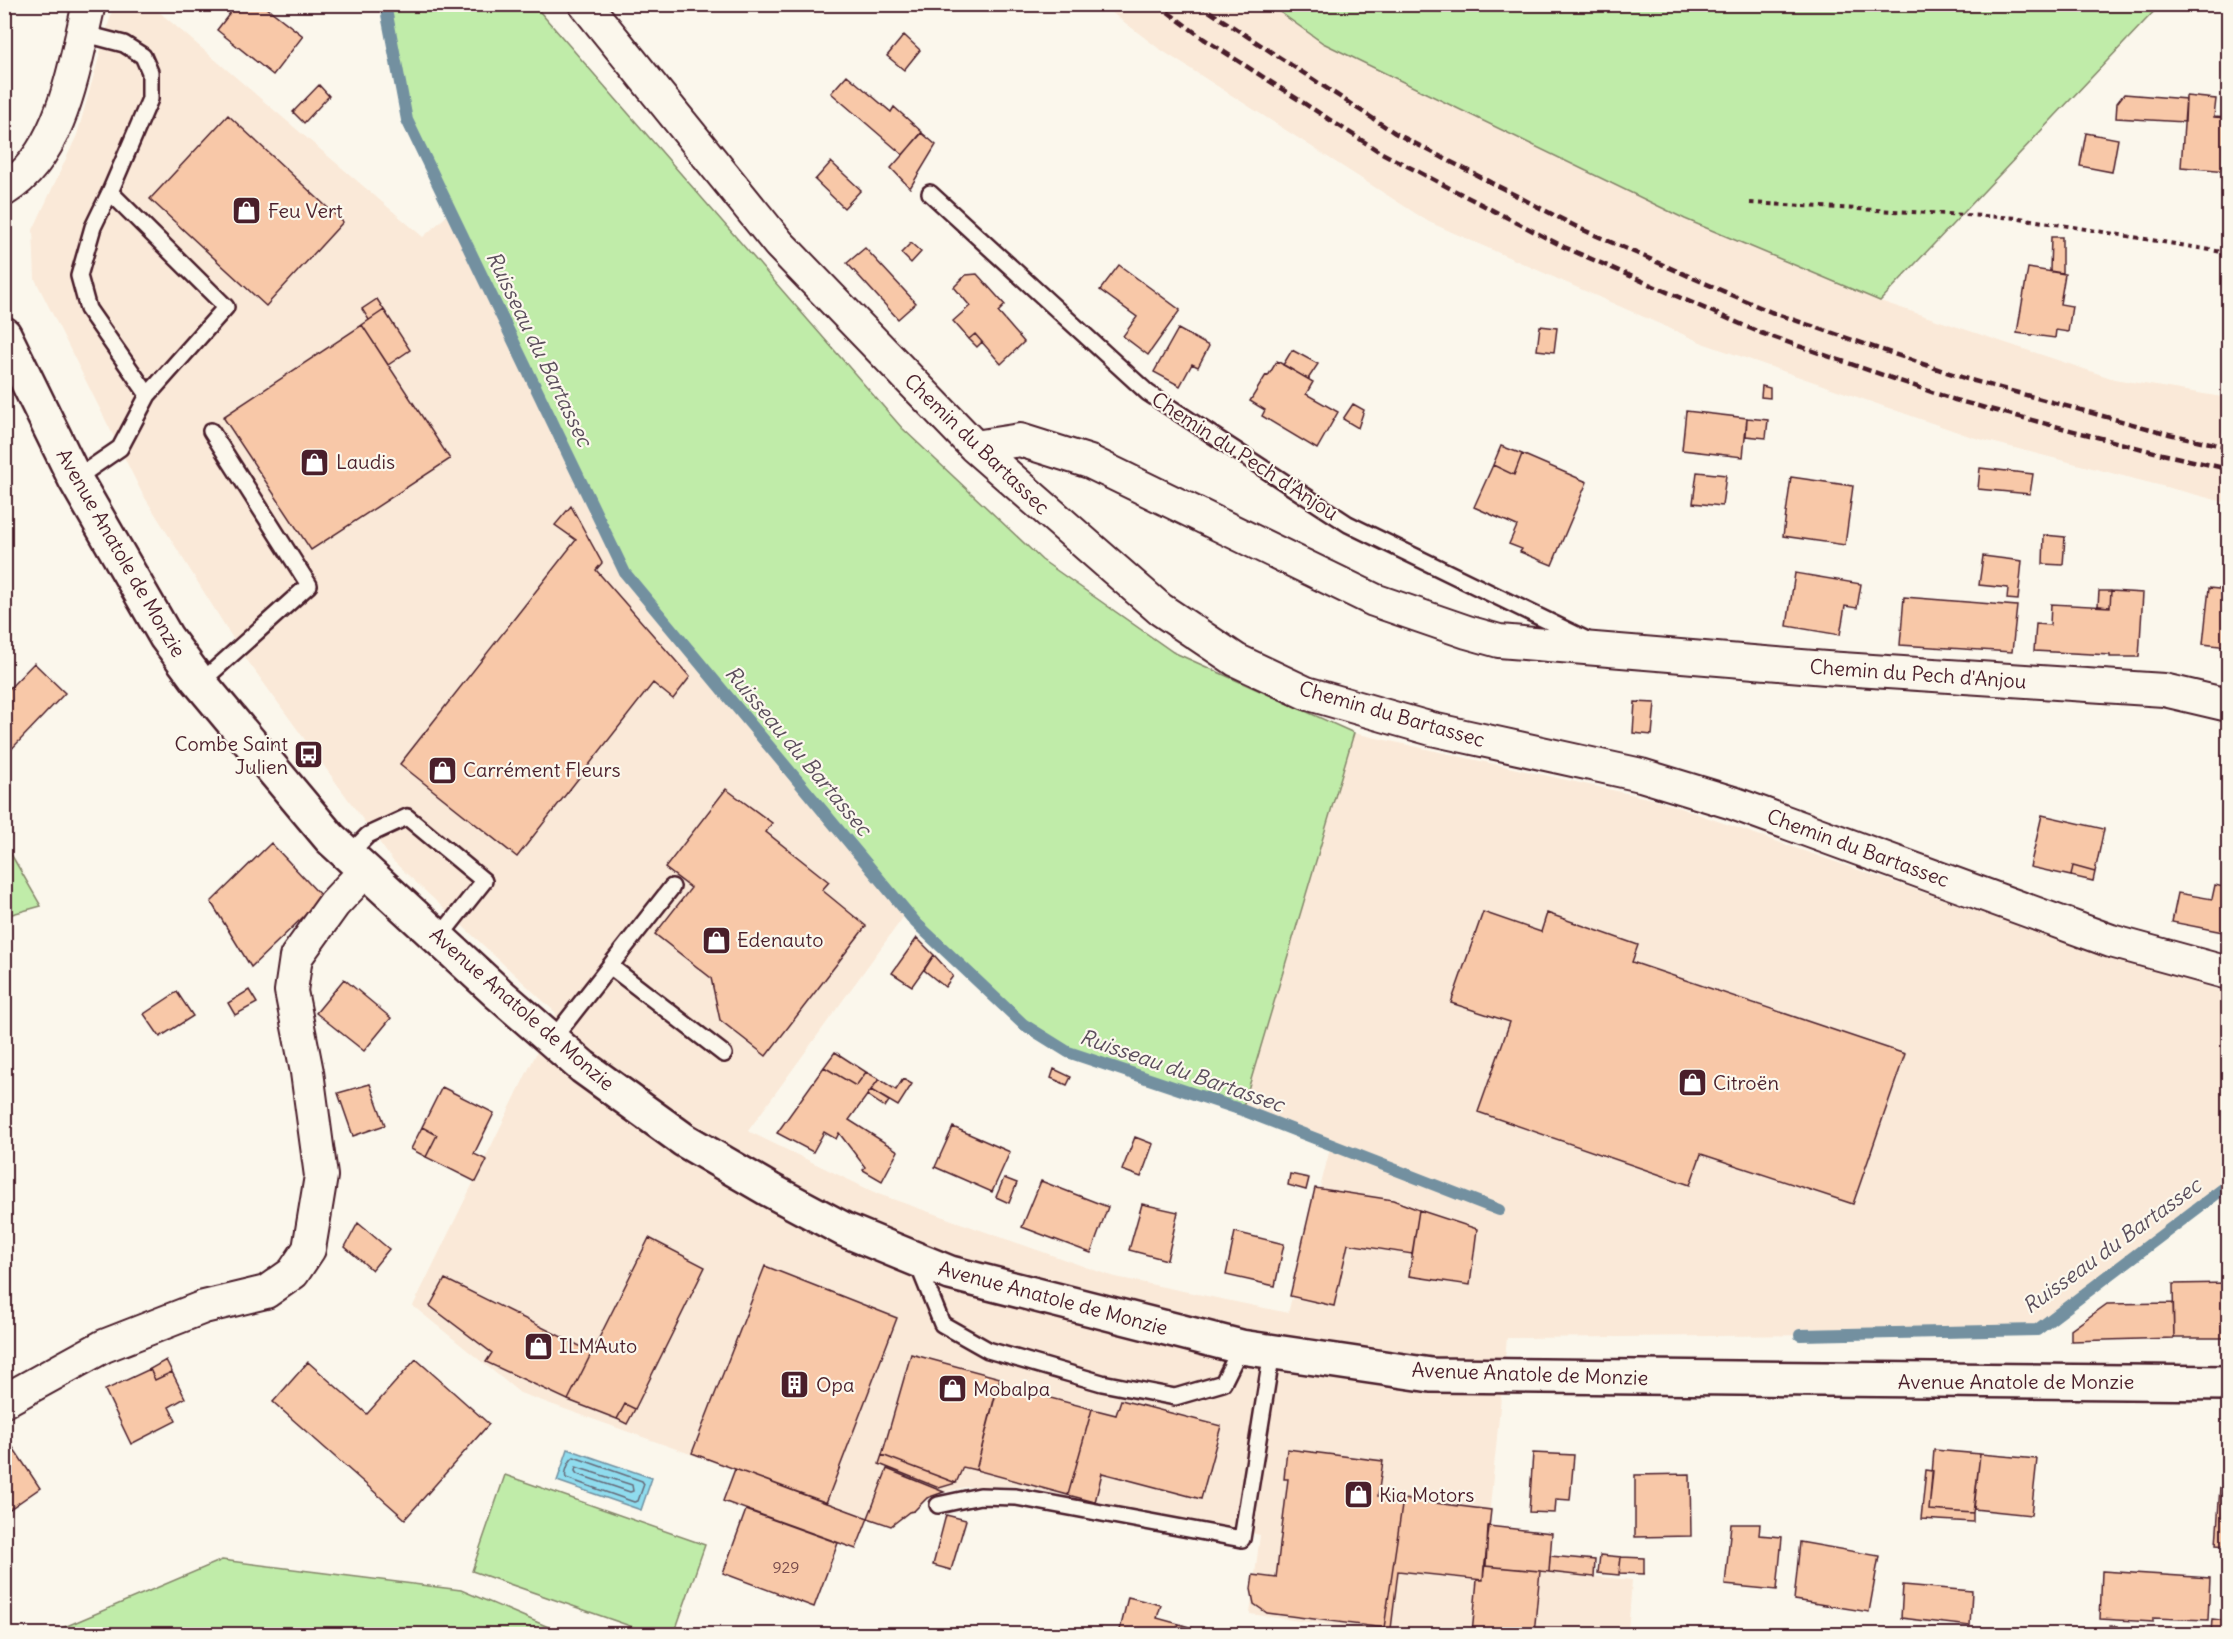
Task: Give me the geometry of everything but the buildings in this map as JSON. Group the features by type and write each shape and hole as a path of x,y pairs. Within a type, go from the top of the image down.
{"main road":[{"name":"Avenue Anatole de Monzie","path":"4,334 75,479 166,637 200,683 330,838 438,939 583,1067 693,1146 845,1230 950,1273 1257,1350 1431,1375 2229,1383"}],"street":[{"name":"Chemin du Bartassec","path":"585,4 778,244 975,447 1160,609 1236,660 1306,693 1432,729 1641,775 1733,802 2111,941 2229,973"},
{"path":"4,190 36,160 61,115 85,19"},
{"name":"Chemin du Pech d'Anjou","path":"975,447 1020,440 1090,462 1374,600 1467,633 1499,641 1826,668 2164,690 2229,705"},
{"path":"4,1401 104,1346 204,1307 267,1292 293,1273 309,1249 321,1176 307,1072 291,991 296,957 334,904 357,863"}],"lane":[{"path":"85,19 143,56 150,72 150,99 93,226 79,276 88,309 148,395"},
{"path":"75,479 120,448 148,395 226,307 110,192"},
{"name":"Chemin du Pech d'Anjou","path":"930,193 1148,393 1348,524 1607,649"},
{"path":"200,683 309,585 211,431"},
{"path":"357,863 368,835 407,817 484,881 438,939"},
{"path":"552,1040 672,887"},
{"path":"610,966 724,1054"},
{"path":"916,1259 942,1324 988,1350 1102,1383 1175,1396 1222,1383 1257,1350"},
{"path":"938,1505 980,1496 1016,1497 1242,1539 1257,1350"}],"path":[{"path":"1750,203 2020,218 2229,253"}],"shaded area":[{"path":"114,4 151,5 423,237 451,212 625,573 907,912 748,1131 878,1194 1111,1276 1288,1313 1331,1145 1242,1110 1354,733 1657,800 2055,938 2228,993 2228,1185 2037,1330 1507,1338 1484,1566 1632,1580 1628,1634 1392,1634 1250,1614 1260,1535 1016,1486 965,1487 944,1492 927,1498 914,1511 891,1526 520,1393 413,1306 556,1013 393,861 242,653 142,493 35,279 33,230 77,135"},
{"path":"1102,5 1270,5 1323,43 1685,219 1880,301 2114,379 2228,398 2228,503 1972,437 1705,344 1429,222 1158,48"}],"green space":[{"path":"385,5 534,5 902,428 1042,560 1173,652 1354,733 1242,1110 1068,1052 1023,1024 916,923 625,573 407,120"},
{"path":"1270,5 2160,5 1880,301 1685,219 1323,43"},
{"path":"4,842 41,906 5,916 4,916"},
{"path":"505,1475 705,1545 674,1634 653,1634 472,1571"},
{"path":"222,1560 461,1590 565,1634 48,1634"}],"water":[{"path":"568,1449 652,1478 641,1510 557,1481"}],"waterway":[{"name":"Ruisseau du Bartassec","path":"385,4 407,120 625,573 916,923 1023,1024 1068,1052 1242,1110 1499,1210"},
{"name":"Ruisseau du Bartassec","path":"1800,1335 2037,1330 2228,1185"}],"railway":[{"path":"1157,4 1204,39 1380,152 1564,247 1761,333 1955,400 2228,469"},
{"path":"1198,4 1395,133 1581,229 1771,312 1967,379 2169,434 2228,447"}],"place":[{"name":"Feu Vert","path":"247,211"},
{"name":"Laudis","path":"315,462"},
{"name":"Combe Saint Julien","path":"309,755"},
{"name":"Carrément Fleurs","path":"442,770"},
{"name":"Edenauto","path":"716,940"},
{"name":"Citroën","path":"1692,1083"},
{"name":"ILMAuto","path":"538,1346"},
{"name":"Opa","path":"795,1385"},
{"name":"Mobalpa","path":"952,1389"},
{"name":"Kia Motors","path":"1358,1495"}]}
